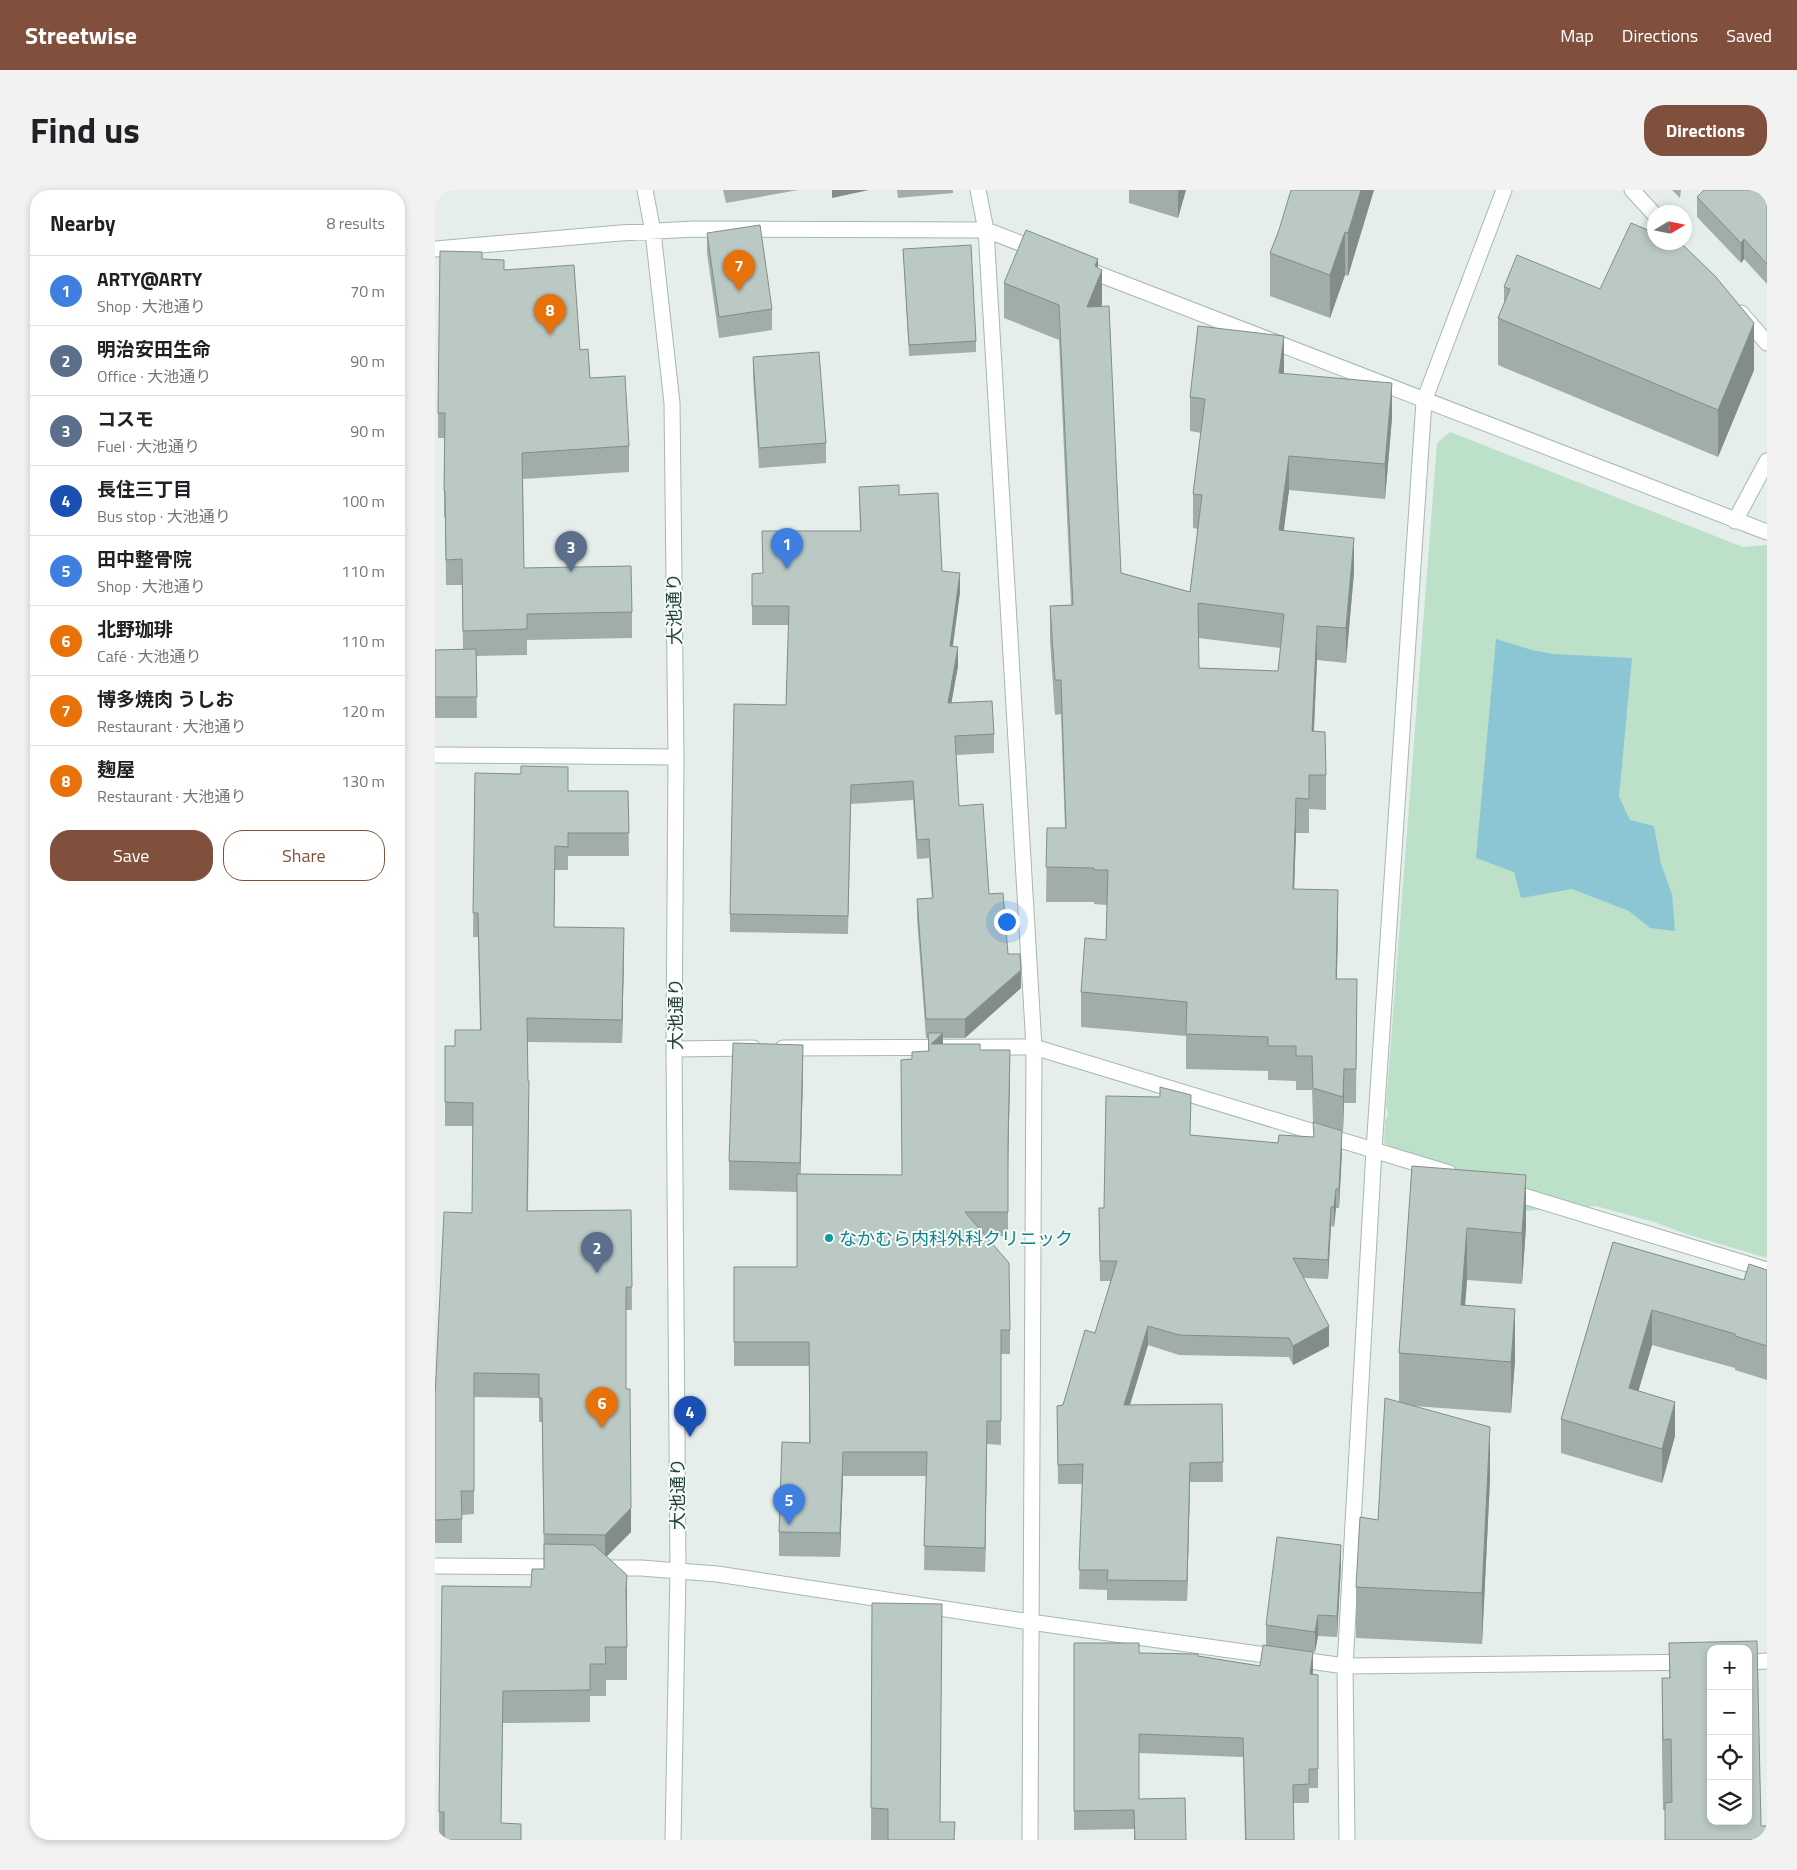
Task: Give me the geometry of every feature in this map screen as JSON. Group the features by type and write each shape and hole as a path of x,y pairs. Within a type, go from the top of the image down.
{"street":[{"name":"大池通り","path":"645,190 653,232 672,403 676,757 674,1049 678,1570 673,1840"},
{"path":"978,190 986,230 1034,1047 1030,1840"},
{"path":"1347,1840 1345,1666 1374,1150 1424,401 1504,190"},
{"path":"1632,190 1647,206"},
{"path":"435,249 694,228 986,230 1051,256"},
{"path":"1070,263 1767,532"},
{"path":"1729,300 1767,343"},
{"path":"1735,520 1767,461"},
{"path":"435,755 676,757"},
{"path":"674,1049 1034,1047 1467,1179"},
{"path":"1495,1188 1767,1270"},
{"path":"435,1566 641,1568 717,1574 1030,1622 1345,1666 1707,1662"},
{"path":"1752,1662 1767,1661"}],"green space":[{"path":"1450,432 1743,547 1767,545 1767,1258 1686,1234 1654,1222 1596,1206 1525,1211 1470,1196 1384,1143 1385,1121 1388,1115 1386,1105 1437,443"}],"water":[{"path":"1496,639 1553,654 1632,658 1619,797 1630,820 1654,826 1661,864 1672,894 1675,931 1650,928 1629,911 1572,889 1521,898 1514,872 1476,858"}],"building":[{"path":"1291,190 1361,190 1348,233 1345,232 1330,275 1270,253"},
{"path":"1704,190 1767,190 1767,264 1744,239 1741,243 1697,197"},
{"path":"1631,223 1647,230 1647,250 1688,250 1715,276 1754,323 1718,410 1498,318 1510,289 1504,287 1517,255 1600,289"},
{"path":"760,225 772,309 719,317 707,233"},
{"path":"1026,230 1098,259 1095,266 1102,270 1087,307 1109,306 1121,573 1190,592 1202,495 1193,494 1205,399 1190,397 1198,326 1284,336 1279,373 1392,383 1385,464 1289,456 1279,530 1354,538 1346,628 1317,626 1312,731 1325,732 1326,775 1309,775 1309,799 1296,798 1293,889 1338,890 1336,979 1357,979 1356,1069 1344,1069 1343,1097 1313,1088 1312,1056 1296,1056 1296,1046 1268,1046 1268,1037 1186,1034 1187,1002 1081,992 1085,938 1106,940 1108,870 1046,867 1047,828 1066,828 1061,680 1055,680 1050,606 1073,605 1059,305 1004,283","holes":["1198,603 1284,614 1278,671 1199,668"]},
{"path":"971,245 976,341 909,345 903,249"},
{"path":"440,251 482,252 482,259 504,260 504,270 574,265 580,350 588,349 590,378 625,376 629,446 522,453 524,568 631,566 632,612 527,614 527,629 463,631 462,559 446,560 444,491 445,413 438,413"},
{"path":"819,352 826,443 759,448 753,357"},
{"path":"899,485 899,495 938,493 942,571 960,573 950,646 958,647 948,703 992,701 994,734 955,736 959,806 983,804 989,894 1003,893 1008,954 1020,954 1021,970 965,1019 926,1019 917,899 933,898 929,839 917,840 913,781 851,785 848,916 730,914 734,704 786,705 789,606 752,606 752,574 763,573 762,531 861,531 859,487"},
{"path":"476,649 477,697 435,697 435,650"},
{"path":"521,766 568,767 568,791 628,791 629,833 568,833 568,847 555,846 554,927 624,928 622,1020 527,1018 529,1081 527,1211 631,1210 632,1287 626,1287 626,1389 630,1389 631,1508 605,1535 544,1534 542,1398 539,1398 539,1374 474,1373 474,1491 461,1491 462,1519 435,1520 435,1396 444,1212 472,1213 473,1103 445,1102 445,1046 455,1046 455,1030 481,1030 478,913 473,913 475,773 521,774"},
{"path":"928,1033 943,1033 931,1044 980,1044 980,1050 1010,1050 1008,1212 965,1212 1009,1263 1010,1330 1001,1330 1001,1421 987,1421 985,1548 924,1546 927,1452 843,1452 840,1533 779,1532 782,1442 810,1443 809,1342 734,1342 734,1267 797,1267 797,1174 902,1175 901,1060 912,1059 912,1052 929,1051"},
{"path":"733,1043 803,1045 800,1163 729,1161"},
{"path":"1160,1087 1191,1095 1190,1135 1278,1143 1279,1135 1314,1137 1313,1122 1342,1131 1339,1189 1336,1189 1334,1207 1331,1207 1328,1260 1293,1258 1329,1326 1293,1346 1289,1338 1179,1335 1148,1326 1124,1405 1222,1404 1223,1462 1190,1463 1187,1581 1107,1580 1108,1570 1079,1570 1083,1464 1058,1465 1057,1406 1063,1405 1085,1330 1095,1333 1117,1261 1100,1261 1099,1208 1104,1208 1106,1096 1160,1097"},
{"path":"1412,1166 1526,1175 1522,1233 1467,1228 1461,1305 1515,1309 1511,1362 1399,1353"},
{"path":"1613,1242 1744,1280 1749,1264 1767,1270 1767,1346 1735,1336 1735,1334 1652,1310 1629,1388 1675,1402 1662,1449 1561,1419"},
{"path":"1385,1398 1490,1427 1482,1593 1356,1587 1360,1517 1378,1520"},
{"path":"1277,1537 1341,1545 1337,1616 1318,1615 1315,1632 1266,1625"},
{"path":"544,1544 594,1545 627,1575 627,1647 605,1647 606,1664 590,1664 590,1690 503,1691 501,1823 521,1824 521,1840 444,1840 444,1812 439,1812 442,1586 531,1587 532,1569 544,1569"},
{"path":"872,1603 942,1604 940,1822 955,1822 954,1840 888,1840 888,1809 871,1808"},
{"path":"1757,1641 1761,1826 1766,1826 1767,1840 1665,1840 1665,1803 1672,1802 1671,1739 1663,1740 1662,1678 1670,1678 1669,1643"},
{"path":"1074,1643 1139,1643 1139,1653 1198,1654 1198,1656 1260,1666 1263,1645 1313,1652 1310,1674 1318,1675 1318,1769 1309,1769 1309,1784 1293,1785 1294,1840 1246,1840 1243,1738 1139,1734 1139,1799 1185,1798 1186,1840 1135,1840 1134,1810 1074,1811"}],"place":[{"name":"博多焼肉 うしお","path":"739,291"},
{"name":"麹屋","path":"550,335"},
{"name":"ARTY@ARTY","path":"787,569"},
{"name":"コスモ","path":"571,572"},
{"name":"なかむら内科外科クリニック","path":"829,1238"},
{"name":"明治安田生命","path":"597,1273"},
{"name":"北野珈琲","path":"602,1428"},
{"name":"長住三丁目","path":"690,1437"},
{"name":"田中整骨院","path":"789,1525"}]}
